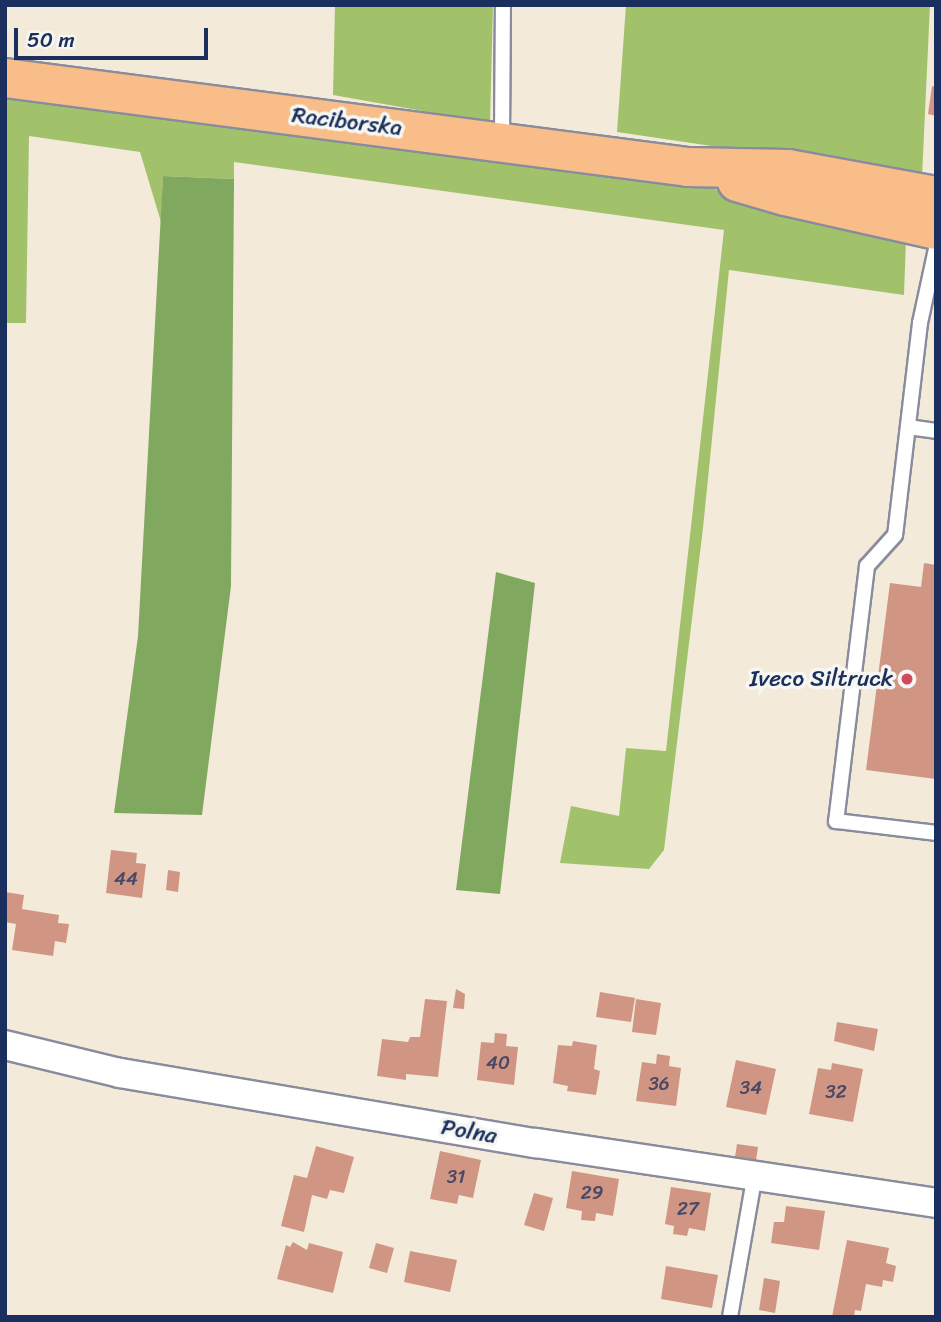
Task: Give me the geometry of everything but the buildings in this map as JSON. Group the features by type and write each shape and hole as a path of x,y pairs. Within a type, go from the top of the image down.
{"main road":[{"name":"Raciborska","path":"5,78 688,167 788,169 936,196"},
{"name":"Raciborska","path":"688,167 785,196 936,230"}],"street":[{"name":"Polna","path":"5,1045 120,1073 536,1143 936,1203"}],"lane":[{"path":"502,142 503,5"},
{"path":"936,249 920,323 895,534 867,566 836,821 936,834"},
{"path":"908,427 936,430"},
{"path":"730,1317 755,1174"}],"green space":[{"path":"335,5 493,5 490,123 333,95"},
{"path":"626,5 930,5 922,177 617,132"},
{"path":"5,97 707,187 906,239 904,295 729,270 703,528 664,850 649,869 560,863 571,806 619,816 626,748 666,751 724,230 234,162 234,179 163,176 161,222 140,152 29,136 26,323 5,323"},
{"path":"163,176 234,179 231,586 202,815 114,813 138,636"},
{"path":"496,572 535,583 500,894 456,890"}],"place":[{"name":"Iveco Siltruck","path":"907,679"}]}
